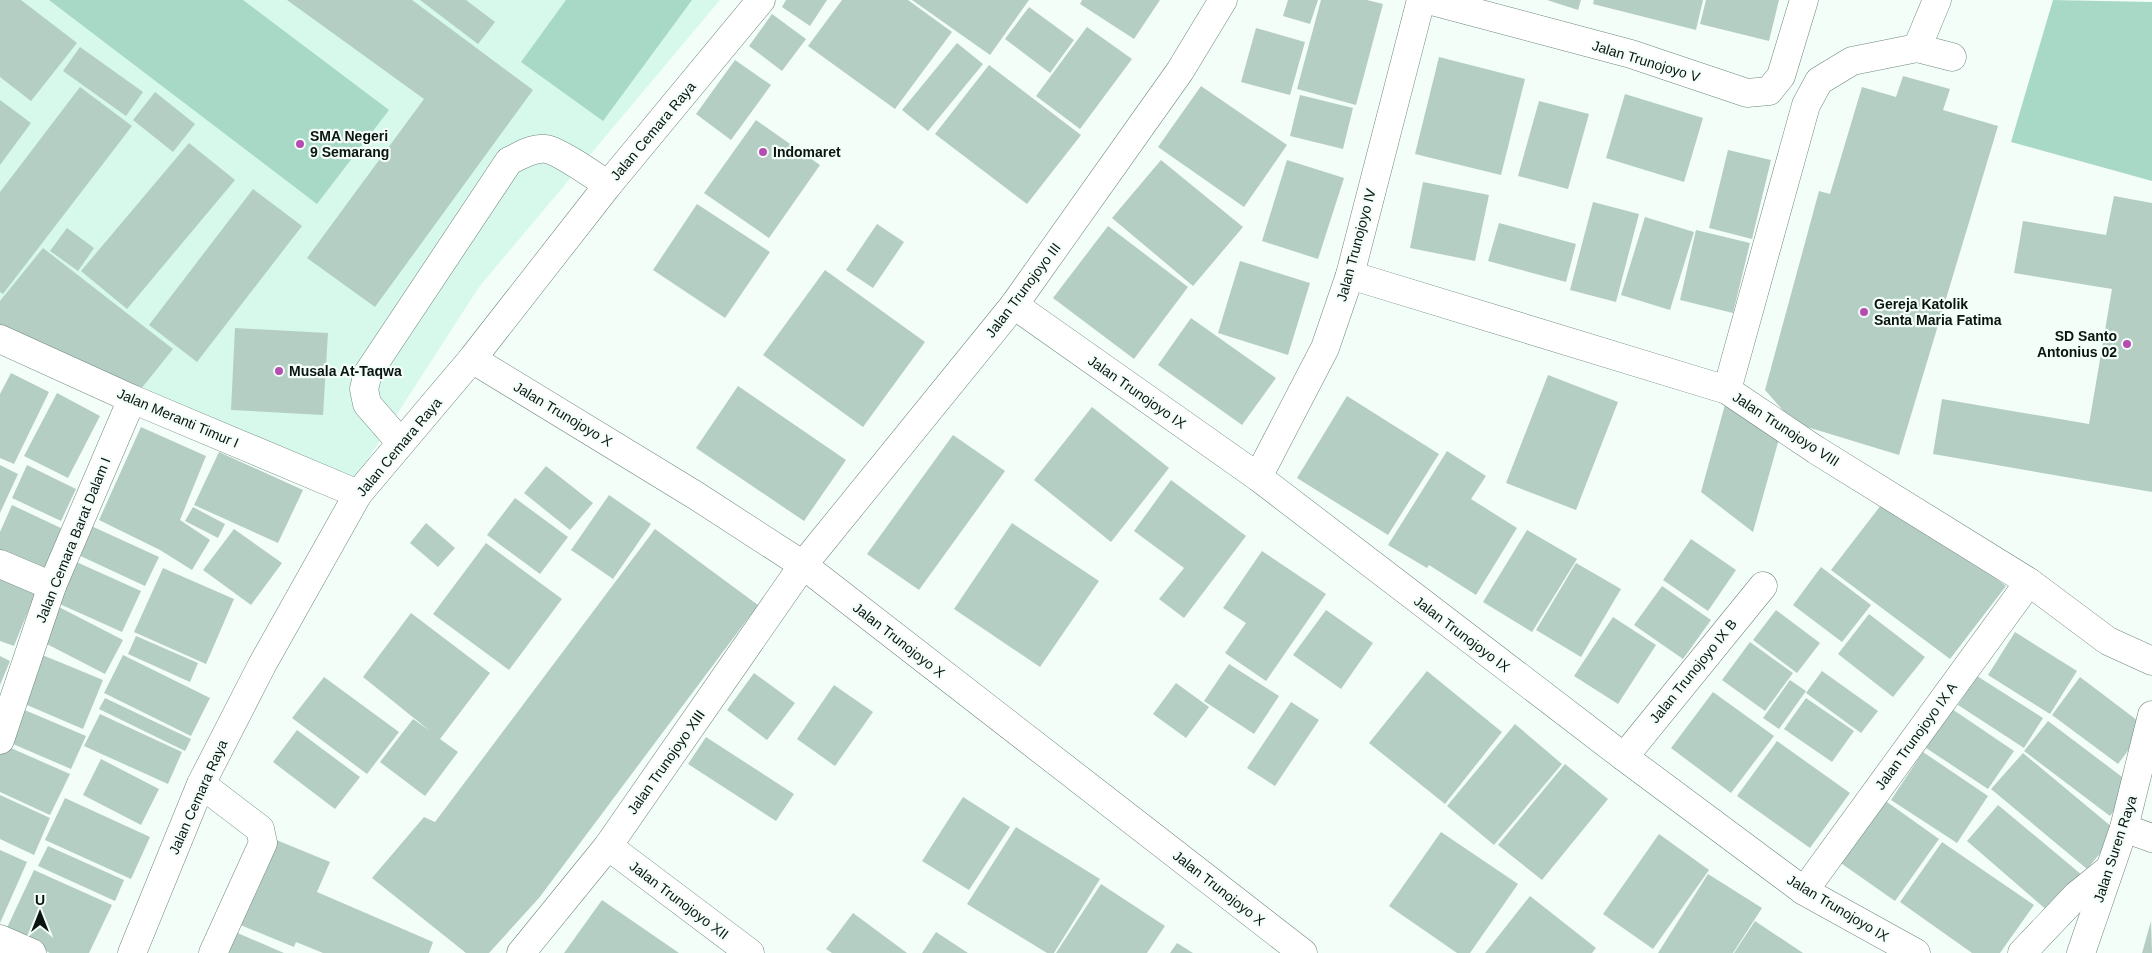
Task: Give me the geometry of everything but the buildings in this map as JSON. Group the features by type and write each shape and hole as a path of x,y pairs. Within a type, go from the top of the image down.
{"street":[{"name":"Jalan Cemara Raya","path":"132,953 201,784 262,666 358,494 472,359 608,185 761,0"},
{"name":"Jalan Trunojoyo III","path":"803,565 1014,305 1180,71 1223,0"},
{"name":"Jalan Trunojoyo IV","path":"1258,477 1325,348 1350,275 1421,0"},
{"name":"Jalan Trunojoyo V","path":"1428,0 1631,54 1747,93 1769,90 1781,76 1804,0"},
{"path":"1917,48 1937,0"},
{"path":"1727,390 1806,105 1819,81 1852,61 1917,48 1952,57"},
{"path":"401,443 367,404 364,389 368,373 509,161 527,152 546,149 585,169 608,185"},
{"name":"Jalan Trunojoyo VIII","path":"1350,275 1727,390 1816,450 2029,582 2108,641 2152,661"},
{"name":"Jalan Trunojoyo IX","path":"1014,305 1258,477 1624,757 1804,891 1916,953"},
{"name":"Jalan Meranti Timur I","path":"0,339 132,399 358,494"},
{"name":"Jalan Trunojoyo X","path":"472,359 695,495 803,565 1303,953"},
{"name":"Jalan Cemara Barat Dalam I","path":"0,740 52,586 132,399"},
{"path":"0,564 52,586"},
{"name":"Jalan Trunojoyo XIII","path":"521,953 608,846 803,565"},
{"name":"Jalan Trunojoyo IX A","path":"1804,891 2029,582"},
{"name":"Jalan Trunojoyo IX B","path":"1624,757 1763,586"},
{"name":"Jalan Suren Raya","path":"2082,953 2124,828 2152,716"},
{"path":"201,784 260,829 263,843 213,953"},
{"path":"2124,828 2152,838"},
{"name":"Jalan Trunojoyo XII","path":"608,846 750,953"},
{"path":"2022,953 2077,895 2109,869"},
{"path":"0,939 32,953"}],"shaded area":[{"name":"SMA Negeri 9 Semarang","path":"0,0 720,0 479,287 352,484 0,334"},
{"path":"49,0 243,0 389,110 317,204"},
{"path":"566,0 692,0 603,121 521,62"},
{"path":"2053,0 2152,2 2152,181 2011,142"}],"place":[{"name":"SMA Negeri 9 Semarang","path":"300,144"},
{"name":"Indomaret","path":"763,152"},
{"name":"Gereja Katolik Santa Maria Fatima","path":"1864,312"},
{"name":"SD Santo Antonius 02","path":"2127,344"},
{"name":"Musala At-Taqwa","path":"279,371"}]}
